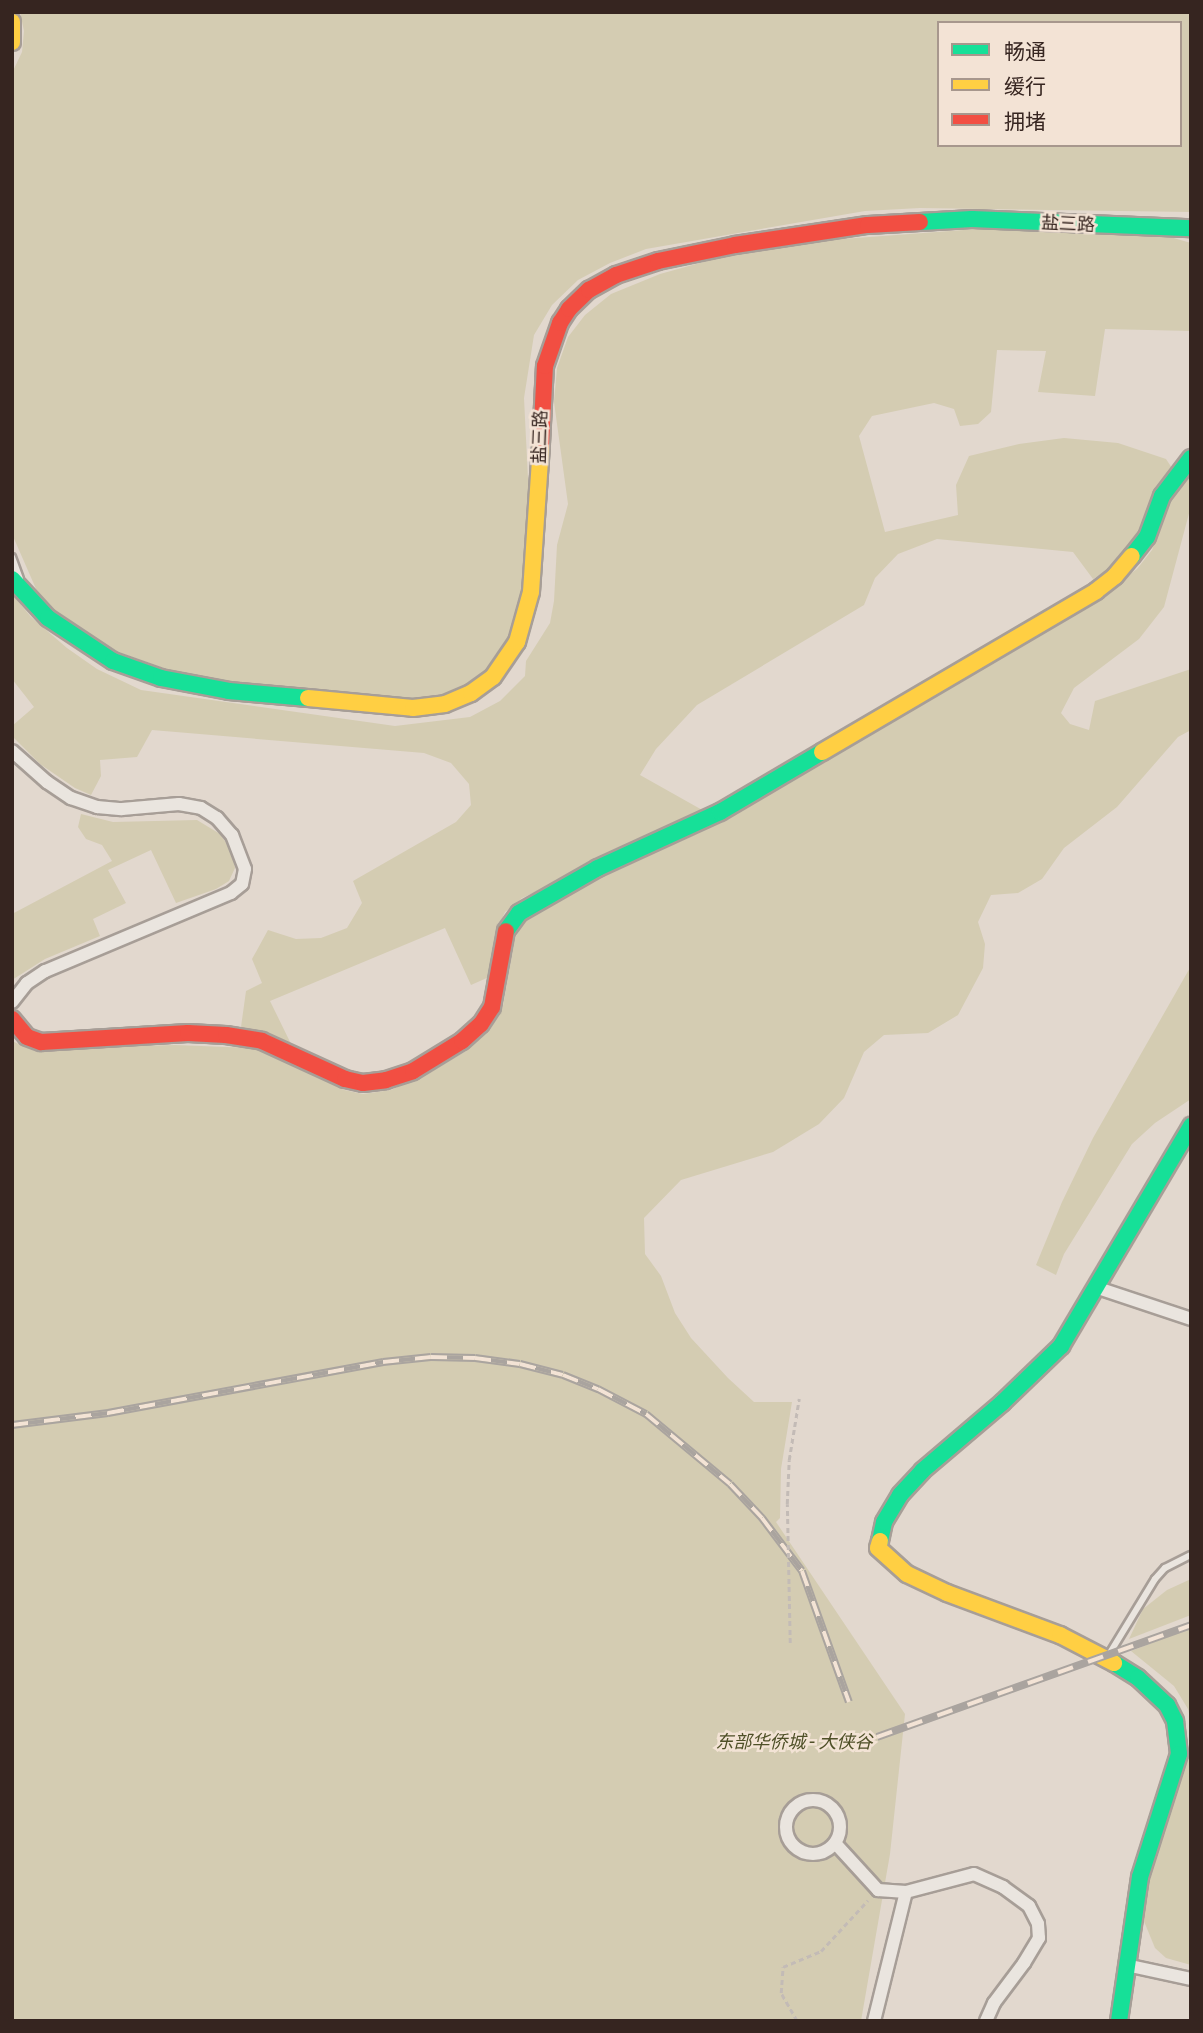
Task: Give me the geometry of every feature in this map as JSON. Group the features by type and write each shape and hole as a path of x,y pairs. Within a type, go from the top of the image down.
{"street":[{"path":"12,22 12,43"},
{"name":"盐三路","path":"12,579 48,618 90,648 133,669 184,684 229,691 413,708 454,701 493,677 509,657 521,631 534,567 545,366 560,324 569,309 589,290 616,275 658,261 735,245 868,225 972,219 1191,228"},
{"path":"12,1019 27,1037 41,1042 188,1033 226,1035 262,1041 345,1079 363,1083 386,1080 412,1071 462,1041 486,1016 497,988 502,941 508,925 519,913 597,868 720,813 1096,591 1133,557 1147,537 1162,496 1191,458"},
{"path":"12,751 47,782 71,797 97,807 122,809 179,804 201,808 217,818 232,835 245,869 242,884 231,893 45,971 27,983 12,1002"},
{"path":"1119,2021 1140,1877 1175,1771 1179,1738 1167,1705 1154,1691 1107,1658 1060,1635 947,1593 907,1574 877,1548 884,1522 900,1495 922,1471 1003,1402 1061,1346 1191,1126"},
{"path":"1095,1287 1191,1319"},
{"path":"803,1802 827,1804 838,1816 840,1824 835,1843 829,1849 814,1854 796,1848 786,1828 790,1812 803,1802"},
{"path":"835,1843 878,1890 906,1892 974,1874 1003,1887 1029,1906 1038,1924 1039,1938 1024,1964 994,2003 986,2021"},
{"path":"874,2021 906,1892"},
{"path":"1126,1965 1191,1979"}],"lane":[{"path":"12,557 27,597"},
{"path":"1107,1658 1154,1579 1165,1569 1191,1555"}],"path":[{"path":"790,1643 787,1504 789,1460 799,1399"},
{"path":"797,2021 781,1993 783,1967 821,1951 878,1890"}],"green space":[{"path":"20,12 1191,12 1191,212 920,208 865,211 646,249 610,263 578,280 552,305 534,335 524,398 531,539 516,632 486,675 458,691 425,699 387,700 220,683 169,670 118,652 77,629 40,598 12,534 12,73 22,52 24,31"},
{"path":"977,229 1163,235 1191,243 1191,331 1105,329 1095,396 1038,392 1046,351 997,350 991,412 978,424 960,426 954,409 934,403 872,416 859,436 885,532 958,515 956,485 969,456 1019,444 1064,438 1118,443 1166,459 1172,468 1170,479 1146,527 1114,566 1093,579 1073,552 937,539 898,554 875,578 864,605 697,705 656,749 640,775 704,811 688,823 522,898 505,912 495,934 489,977 471,985 445,928 270,1001 293,1048 268,1032 241,1027 246,991 262,983 252,959 268,930 296,939 321,938 347,928 362,903 353,881 456,822 471,805 469,784 451,763 424,753 152,730 137,757 100,760 101,776 91,795 75,788 40,764 12,736 12,726 34,707 12,679 12,594 31,617 67,648 97,669 141,690 395,726 470,717 500,701 525,676 526,661 550,623 557,545 568,504 554,402 557,368 568,337 585,315 611,294 660,274 725,256 829,240"},
{"name":"东部华侨城 - 大侠谷","path":"1191,468 1191,506 1164,607 1139,639 1074,688 1061,713 1070,724 1089,730 1095,701 1191,669 1191,730 1178,737 1117,807 1064,848 1042,879 1018,893 991,895 978,922 985,944 983,968 958,1015 928,1033 884,1035 864,1052 844,1098 819,1124 773,1152 681,1180 644,1218 645,1254 661,1276 675,1313 691,1338 754,1402 792,1402 781,1469 780,1518 776,1522 905,1714 890,1854 861,2021 12,2021 12,1041 30,1049 175,1045 253,1048 282,1058 344,1090 363,1094 391,1090 431,1072 466,1051 490,1030 503,1006 515,938 525,920 578,887 699,833 1112,587 1137,569 1152,550 1173,494"},
{"path":"81,814 113,822 197,820 220,834 233,853 235,868 229,881 216,889 176,903 151,850 108,870 126,903 93,919 100,936 45,959 12,980 12,914 112,861 102,845 86,839 78,827"},
{"path":"1191,966 1191,1099 1155,1123 1132,1144 1064,1254 1056,1275 1036,1265 1062,1202 1093,1138"},
{"path":"1191,1579 1191,1615 1129,1639 1143,1609 1167,1590"},
{"path":"1191,1628 1191,1722 1188,1709 1174,1686 1131,1651"},
{"path":"1191,1740 1191,1965 1166,1958 1155,1948 1141,1914 1144,1893"}],"railway":[{"path":"12,1425 108,1413 383,1362 431,1357 475,1358 520,1364 563,1375 598,1389 646,1414 730,1484 762,1518 802,1571 849,1702"},
{"path":"877,1737 1191,1625"}],"traffic: fast":[{"path":"920,222 972,219 1191,228"},
{"path":"1132,556 1147,537 1162,496 1191,458"},
{"path":"12,579 48,618 113,661 161,678 229,691 308,698"},
{"path":"506,931 519,913 598,868 720,812 822,752"},
{"path":"880,1541 884,1522 900,1495 922,1471 1003,1402 1061,1346 1191,1126"},
{"path":"1114,1663 1138,1678 1167,1705 1175,1721 1179,1754 1140,1877 1119,2021"}],"traffic: slow":[{"path":"12,22 12,42"},
{"path":"308,698 413,708 445,704 471,693 493,677 517,642 531,592 541,444"},
{"path":"822,752 1096,591 1115,576 1132,556"},
{"path":"880,1541 878,1548 907,1574 947,1593 1060,1635 1114,1663"}],"traffic: jam":[{"path":"541,444 545,366 560,323 569,309 589,290 616,275 658,261 735,245 868,225 920,222"},
{"path":"12,1019 27,1037 41,1042 188,1033 226,1035 262,1041 345,1079 363,1083 386,1080 413,1071 462,1041 481,1024 492,1007 506,931"}]}
